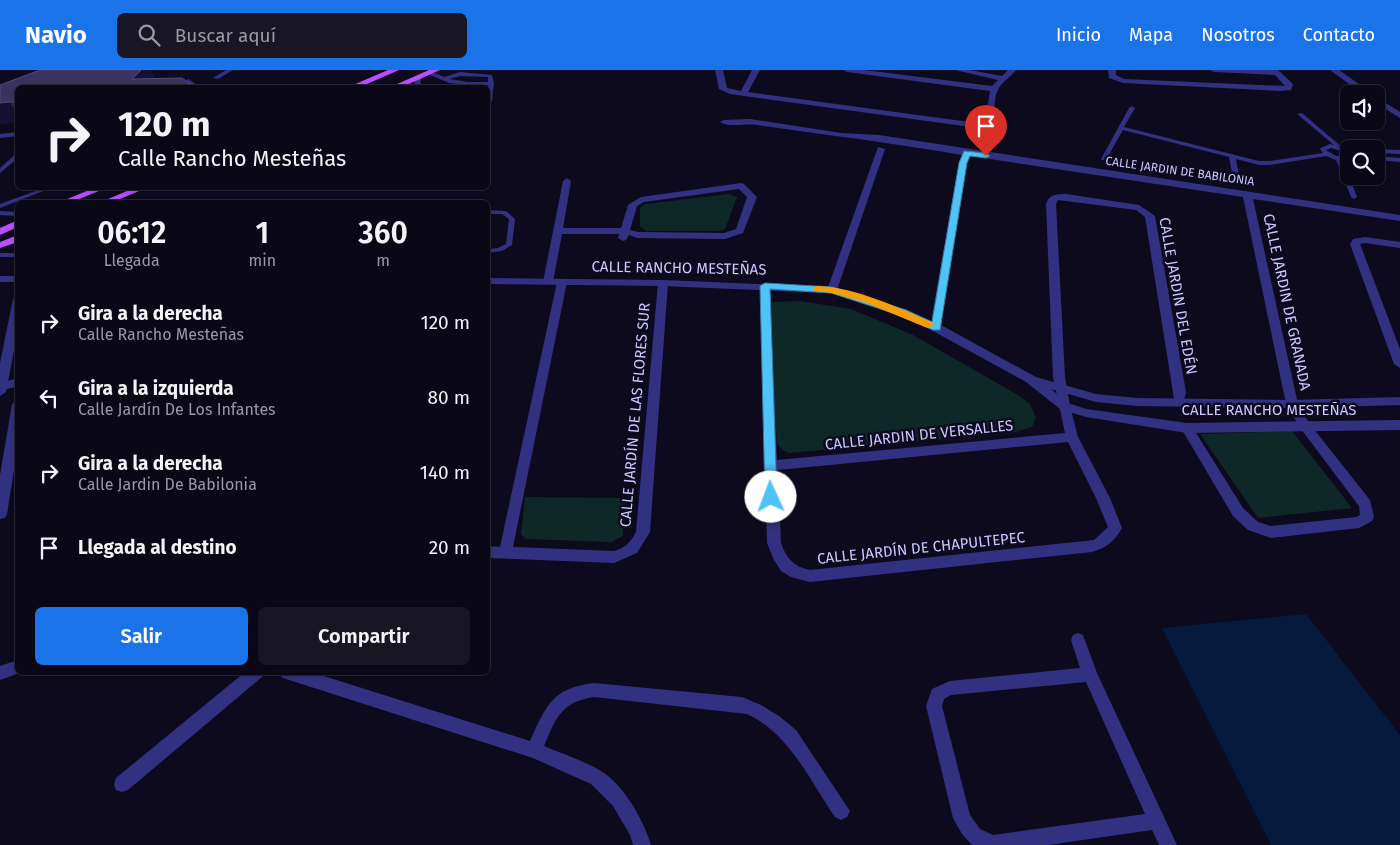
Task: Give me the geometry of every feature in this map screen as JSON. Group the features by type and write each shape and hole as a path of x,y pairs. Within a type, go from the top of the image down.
{"main road":[{"path":"358,85 395,70"},
{"path":"400,85 433,71"},
{"path":"70,200 96,190"},
{"path":"111,200 136,190"},
{"path":"0,230 15,223"},
{"path":"0,245 15,239"}],"street":[{"path":"719,70 722,89 730,92 978,126 985,124 989,118 994,89 1012,70"},
{"path":"743,94 756,70"},
{"path":"847,70 994,89"},
{"path":"959,70 1004,79"},
{"path":"1112,70 1112,76 1123,81 1281,89 1288,88 1289,84 1276,72 1214,70"},
{"path":"1334,70 1356,85"},
{"path":"1385,105 1400,116"},
{"name":"CALLE JARDIN DE BABILONIA","path":"724,122 750,121 841,135 879,138 1400,218"},
{"path":"832,290 880,149"},
{"path":"937,328 937,316 963,163 967,153"},
{"path":"548,282 567,181"},
{"path":"556,236 624,235 637,234 731,235 740,231 752,197 741,186 641,200 632,204 624,235"},
{"name":"CALLE JARDIN DE GRANADA","path":"1187,428 1238,512 1253,526 1271,532 1359,522 1367,517 1365,504 1305,426 1292,404 1247,194"},
{"name":"CALLE JARDIN DEL EDÉN","path":"1061,388 1051,204 1052,200 1060,196 1139,208 1148,213 1152,218 1180,392 1179,402"},
{"path":"1400,245 1365,240 1356,241 1355,244 1400,364"},
{"path":"0,279 15,279"},
{"name":"CALLE RANCHO MESTEÑAS","path":"490,280 663,283 832,290 903,312 937,328 1030,379 1064,406 1086,412 1125,420 1187,428 1400,425"},
{"path":"490,552 505,553 562,282"},
{"name":"CALLE JARDÍN DE LAS FLORES SUR","path":"505,553 614,557 628,553 634,548 643,532 663,283"},
{"name":"CALLE JARDÍN DE CHAPULTEPEC","path":"765,286 772,527 777,553 789,569 798,575 810,576 1092,546 1103,543 1114,528 1103,498 1072,437 1061,388"},
{"path":"0,390 15,314"},
{"name":"CALLE RANCHO MESTEÑAS","path":"1030,379 1096,398 1137,402 1292,404 1400,401"},
{"path":"0,390 15,383"},
{"path":"0,514 4,464 15,417"},
{"name":"CALLE JARDIN DE VERSALLES","path":"770,466 1072,437"},
{"path":"1078,640 1090,674 1168,845"},
{"path":"0,673 15,668"},
{"path":"1090,674 950,688 938,694 934,706 962,818 967,827 980,841 993,844 1156,821"},
{"path":"122,784 253,675"},
{"path":"296,675 534,750 597,778 619,800 638,831 642,845"},
{"path":"534,750 554,708 562,698 578,691 594,690 742,705 757,710 780,726 790,736 841,811"}],"lane":[{"path":"216,78 230,70"},
{"path":"433,71 444,79 465,85"},
{"path":"444,79 457,74 488,75 491,83 490,92"},
{"path":"417,85 418,78"},
{"path":"188,81 194,85"},
{"path":"476,85 491,83"},
{"path":"1104,159 1132,108"},
{"path":"1300,114 1340,144"},
{"path":"1121,128 1253,162 1270,163 1326,154 1339,159 1354,197"},
{"path":"0,136 15,134"},
{"path":"1326,154 1323,149 1324,147 1340,148"},
{"path":"1385,152 1400,152"},
{"path":"1392,152 1400,160"},
{"path":"1232,156 1238,183"},
{"path":"0,171 15,157"},
{"path":"1385,159 1400,160"},
{"path":"16,200 43,190"},
{"path":"0,206 15,200"},
{"path":"490,212 504,212 512,219 509,245 500,250 490,251"},
{"path":"0,213 15,214"},
{"path":"0,255 15,255"}],"green space":[{"path":"729,194 737,197 725,229 719,231 646,231 640,226 640,208 645,204"},
{"path":"800,301 851,309 913,335 1018,395 1030,404 1036,418 1032,427 1012,433 789,453 782,450 777,443 768,309 772,302"},
{"path":"1292,431 1352,508 1258,518 1200,434"},
{"path":"525,497 625,498 623,536 611,542 526,539 521,534"}],"water":[{"path":"1306,614 1400,735 1400,845 1271,845 1162,628"}],"building":[{"path":"40,70 141,70 132,79 182,78 190,84 196,85 15,85 15,102 0,103 0,85"}],"slow traffic":[{"path":"818,289 832,290 868,300 903,312 929,324"}],"route":[{"path":"771,497 765,286 832,290 903,312 937,328 937,316 963,163 967,153 986,156"}]}
